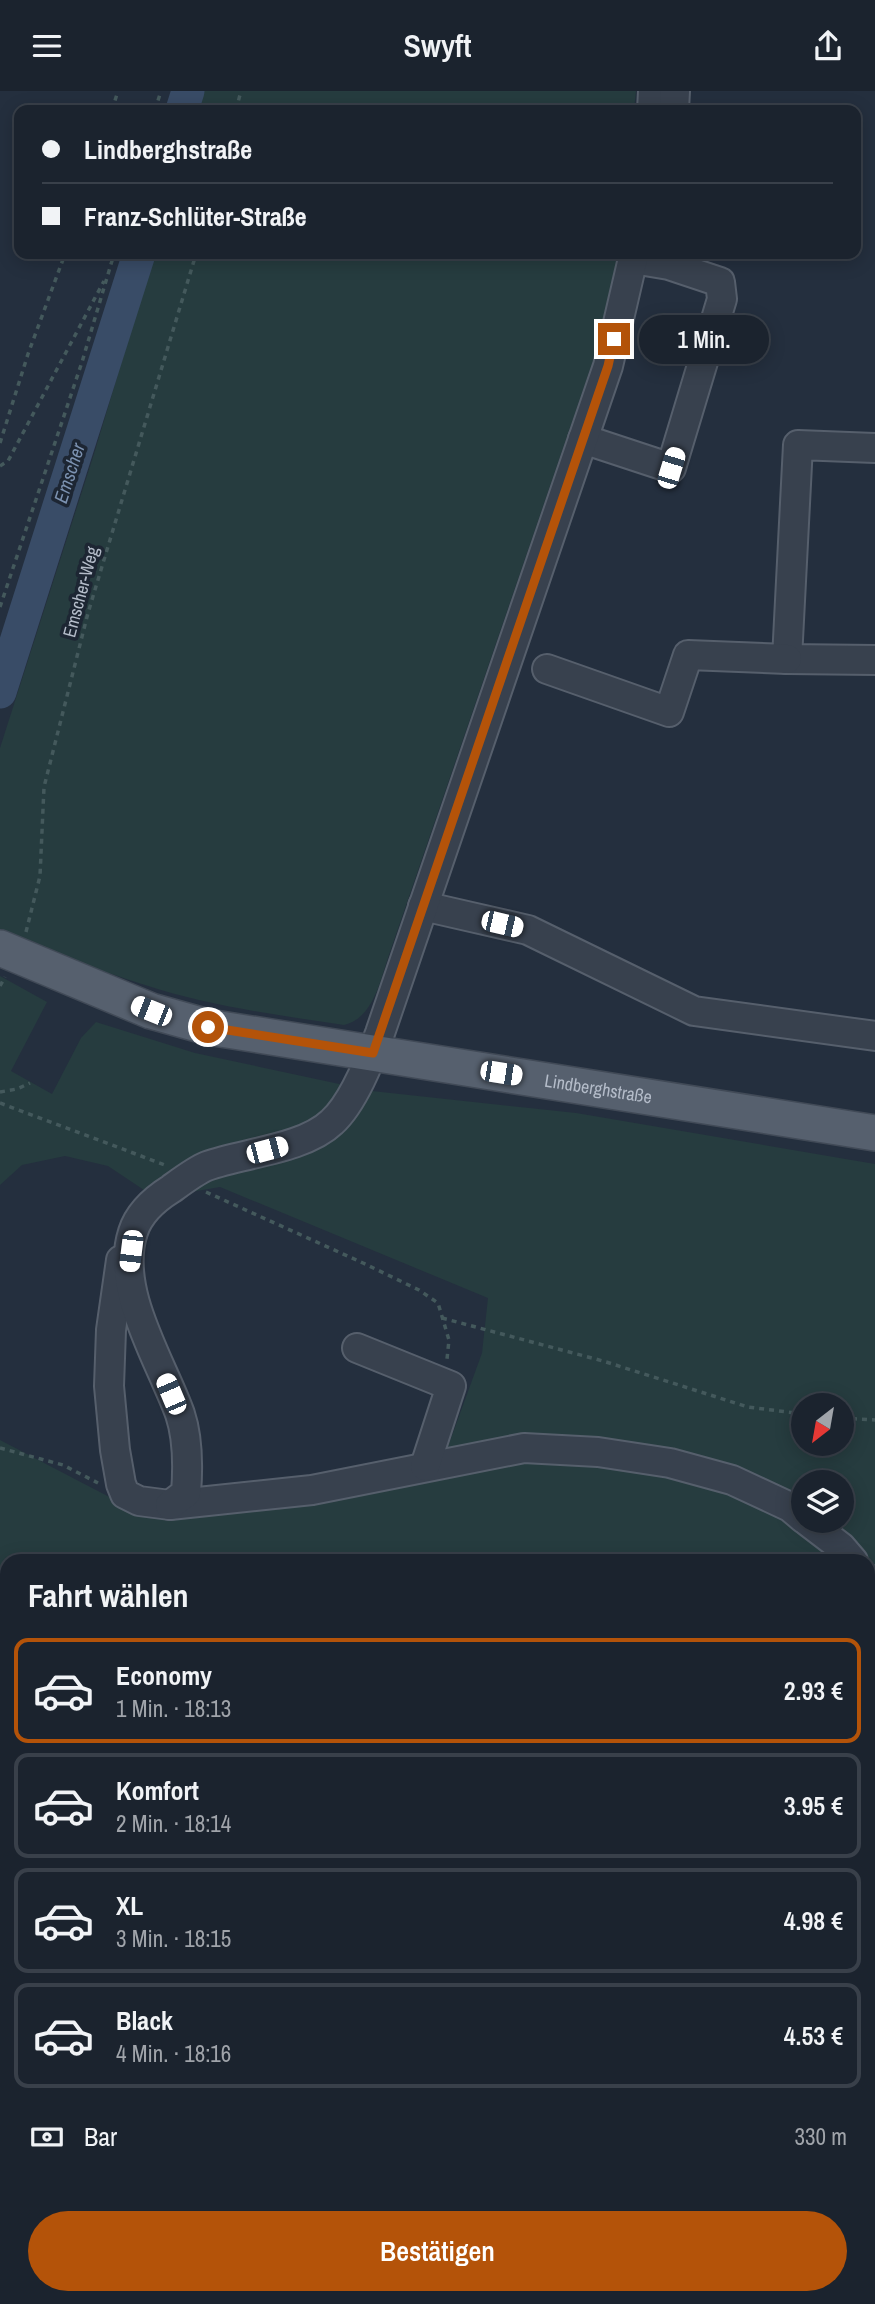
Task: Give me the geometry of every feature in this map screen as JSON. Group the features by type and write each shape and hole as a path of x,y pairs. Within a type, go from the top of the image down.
{"main road":[{"name":"Lindberghstraße","path":"9,957 151,1011 208,1027 875,1133"}],"street":[{"path":"632,259 608,366 373,1053 356,1087 332,1123 288,1145 205,1167 156,1198 145,1210 119,1266 111,1330 109,1387 115,1450 125,1494 139,1501 170,1506 312,1490 524,1448 598,1452 670,1463 732,1480 791,1508"},
{"path":"583,439 671,468 722,299 720,282 670,259"},
{"path":"788,659 798,445 875,447"},
{"path":"547,669 669,712 688,655 875,660"},
{"path":"423,906 528,930 694,1011 875,1036"},
{"path":"133,1232 128,1270 142,1325 181,1417 188,1467 186,1493 170,1506"},
{"path":"357,1347 451,1386 425,1467"},
{"path":"823,1533 847,1554"}],"path":[{"path":"0,443 28,354 63,259"},
{"path":"0,607 82,362 113,259"},
{"name":"Emscher-Weg","path":"0,986 9,957 36,899 40,876 44,787 88,613 194,259"},
{"path":"0,467 8,461 41,403 109,273"},
{"path":"0,1092 30,1083"},
{"path":"0,1103 169,1166 212,1196 419,1290 438,1303 449,1340 444,1383"},
{"path":"442,1318 603,1361 748,1406 791,1411"},
{"path":"854,1419 875,1420"},
{"path":"0,1448 63,1465 111,1491 125,1494"}],"green space":[{"path":"203,91 636,91 635,105 199,105"},
{"path":"152,259 617,259 595,355 380,983 370,1005 355,1021 344,1025 194,999 126,979 0,929 0,748 94,454"},
{"path":"0,976 47,1002 11,1071 52,1094 81,1038 96,1022 195,1053 372,1091 576,1113 875,1164 875,1554 0,1554 0,1440 119,1502 442,1463 482,1353 488,1298 220,1187 156,1198 108,1166 65,1156 22,1165 0,1185"}],"waterway":[{"name":"Emscher","path":"184,105 188,91"},
{"name":"Emscher","path":"0,692 137,259"}],"route":[{"path":"208,1027 373,1053 608,366 614,339"}]}
